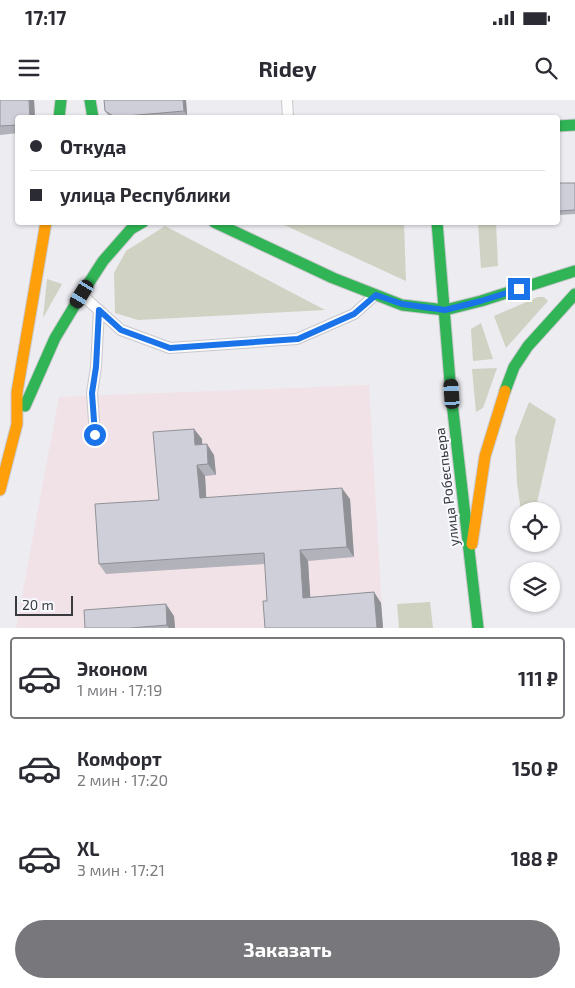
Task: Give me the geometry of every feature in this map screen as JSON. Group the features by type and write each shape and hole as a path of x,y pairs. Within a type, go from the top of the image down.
{"main road":[{"path":"60,115 62,100"},
{"path":"62,100 69,115"},
{"path":"90,100 92,115"},
{"path":"560,126 575,125"},
{"path":"17,424 12,395 45,225"},
{"path":"0,490 17,424 55,338 103,261 131,229 137,225"},
{"path":"220,225 334,278 376,295 402,304 445,310 481,301 575,271"},
{"name":"улица Робеспьера","path":"437,225 452,394 478,628"},
{"path":"470,555 485,456 514,367 528,346 575,294"}],"lane":[{"path":"287,100 288,115"},
{"path":"82,294 121,330 170,348 298,339 354,314 376,295"},
{"path":"95,435 92,393 96,367 99,310"}],"shaded area":[{"path":"284,225 404,225 406,281"},
{"path":"478,225 496,225 498,266 481,268"},
{"path":"165,226 325,310 138,320 115,313 114,273 126,251"},
{"path":"47,279 62,284 43,318"},
{"path":"538,297 544,297 548,301 506,348 494,316"},
{"path":"481,323 493,359 473,361 471,329"},
{"path":"497,368 483,408 476,412 472,369"},
{"path":"369,385 383,628 16,628 59,397"},
{"path":"529,402 556,419 537,502 520,502 515,438"}],"green space":[{"path":"430,602 433,628 399,628 397,604"}],"building":[{"path":"0,100 29,100 30,115 15,115 15,125 0,126"},
{"path":"104,100 183,100 184,111 112,115 105,111"},
{"path":"560,183 575,183 575,210 560,211"},
{"path":"194,429 195,445 207,444 208,464 197,465 200,498 342,488 347,547 300,550 303,598 374,592 377,628 265,628 263,601 267,601 264,553 99,564 95,504 159,500 153,432"},
{"path":"166,604 167,625 130,628 85,628 84,610"}],"traffic: fast":[{"path":"59,115 61,100"},
{"path":"90,100 92,115"},
{"path":"560,126 575,125"},
{"path":"25,406 55,338 81,295 103,261 131,229 138,225"},
{"path":"220,225 333,278 402,305 445,310 481,301 575,271"},
{"path":"437,225 451,394 478,628"},
{"path":"505,391 514,367 528,346 575,294"}],"traffic: slow":[{"path":"0,490 17,424 17,392 45,225"},
{"path":"472,544 485,456 505,391"}],"route":[{"path":"95,435 92,385 96,367 99,310 121,330 170,348 298,339 354,314 376,295 402,304 445,310 519,289"}]}
